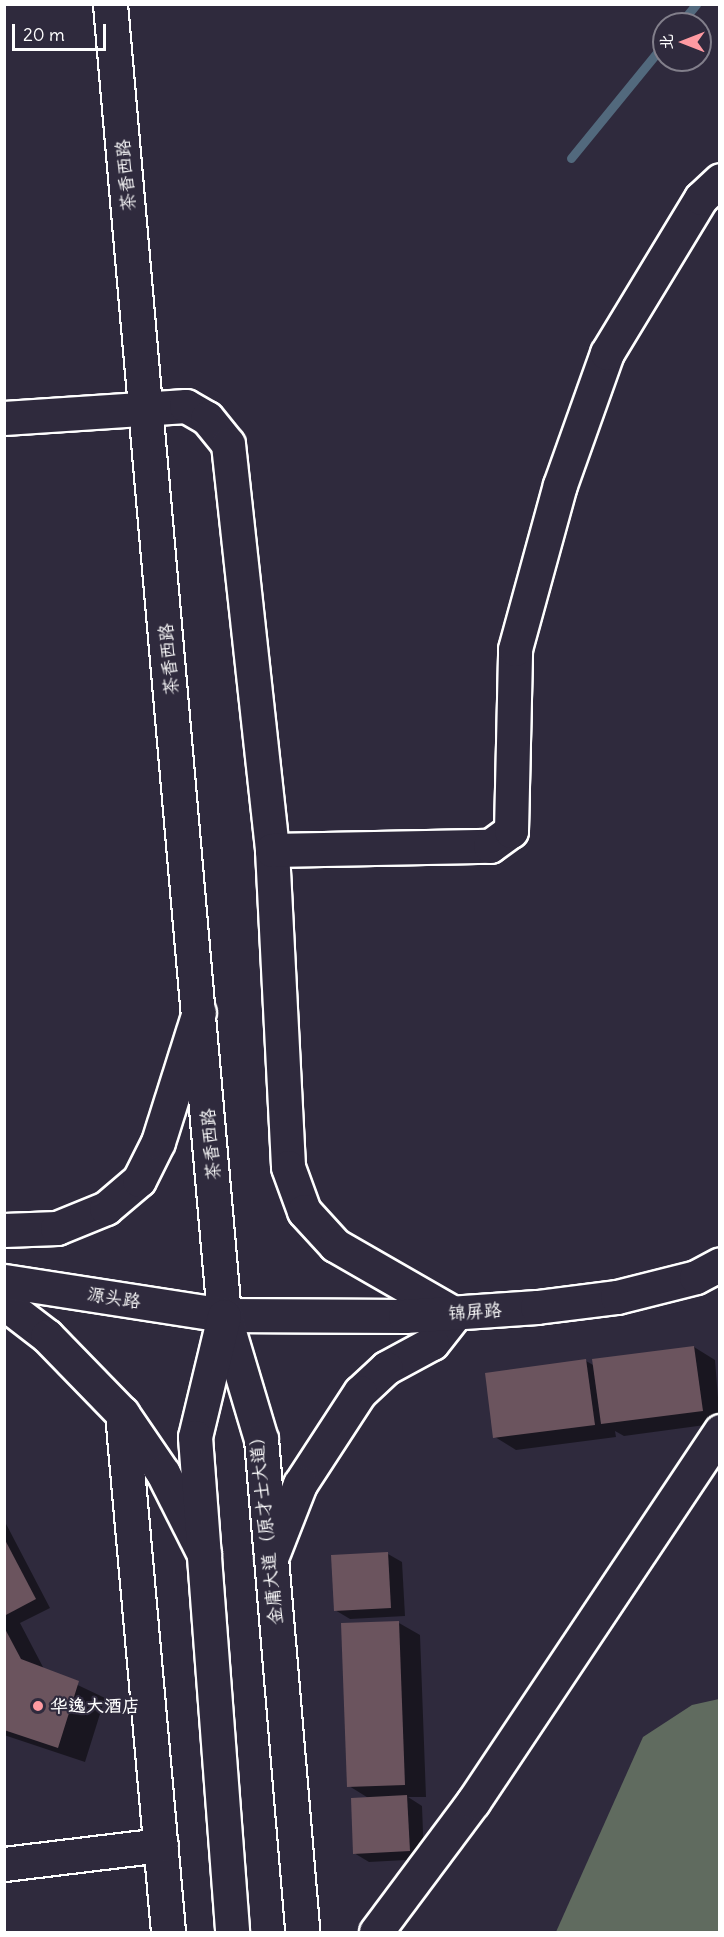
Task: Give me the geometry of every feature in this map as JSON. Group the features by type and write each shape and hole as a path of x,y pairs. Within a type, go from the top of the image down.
{"main road":[{"name":"茶香西路","path":"110,4 225,1315"},
{"path":"272,850 490,846 511,831 515,649 563,475 607,353 701,198 720,180"},
{"path":"4,418 147,412 186,406 207,418 228,444 272,850 288,1167 304,1211 335,1245 455,1314 432,1343 386,1368 360,1392 300,1484 271,1558"},
{"path":"4,1230 57,1228 106,1208 139,1180 158,1142 199,1011"},
{"name":"锦屏路","path":"225,1315 455,1314 617,1297 696,1277 720,1264"},
{"name":"源头路","path":"4,1281 225,1315"},
{"path":"4,1303 47,1336 122,1413 163,1473 204,1554"},
{"path":"225,1315 195,1437 232,1932"},
{"name":"金庸大道（原才士大道）","path":"225,1315 261,1439 302,1932"},
{"path":"122,1413 168,1932"},
{"path":"376,1932 473,1802 720,1431"},
{"path":"4,1864 161,1845"}],"green space":[{"path":"719,1699 719,1932 556,1932 643,1737 692,1705"}],"building":[{"path":"694,1346 703,1411 601,1424 592,1359"},
{"path":"586,1359 595,1425 493,1438 485,1373"},
{"path":"4,1538 36,1599 4,1616"},
{"path":"388,1552 391,1608 334,1611 331,1555"},
{"path":"399,1621 405,1785 347,1787 341,1623"},
{"name":"华逸大酒店","path":"4,1627 21,1659 79,1681 58,1748 4,1730"},
{"path":"407,1795 410,1851 353,1854 351,1798"}],"waterway":[{"path":"690,12 696,4"},
{"path":"571,158 652,59"}],"place":[{"name":"华逸大酒店","path":"38,1706"}]}
